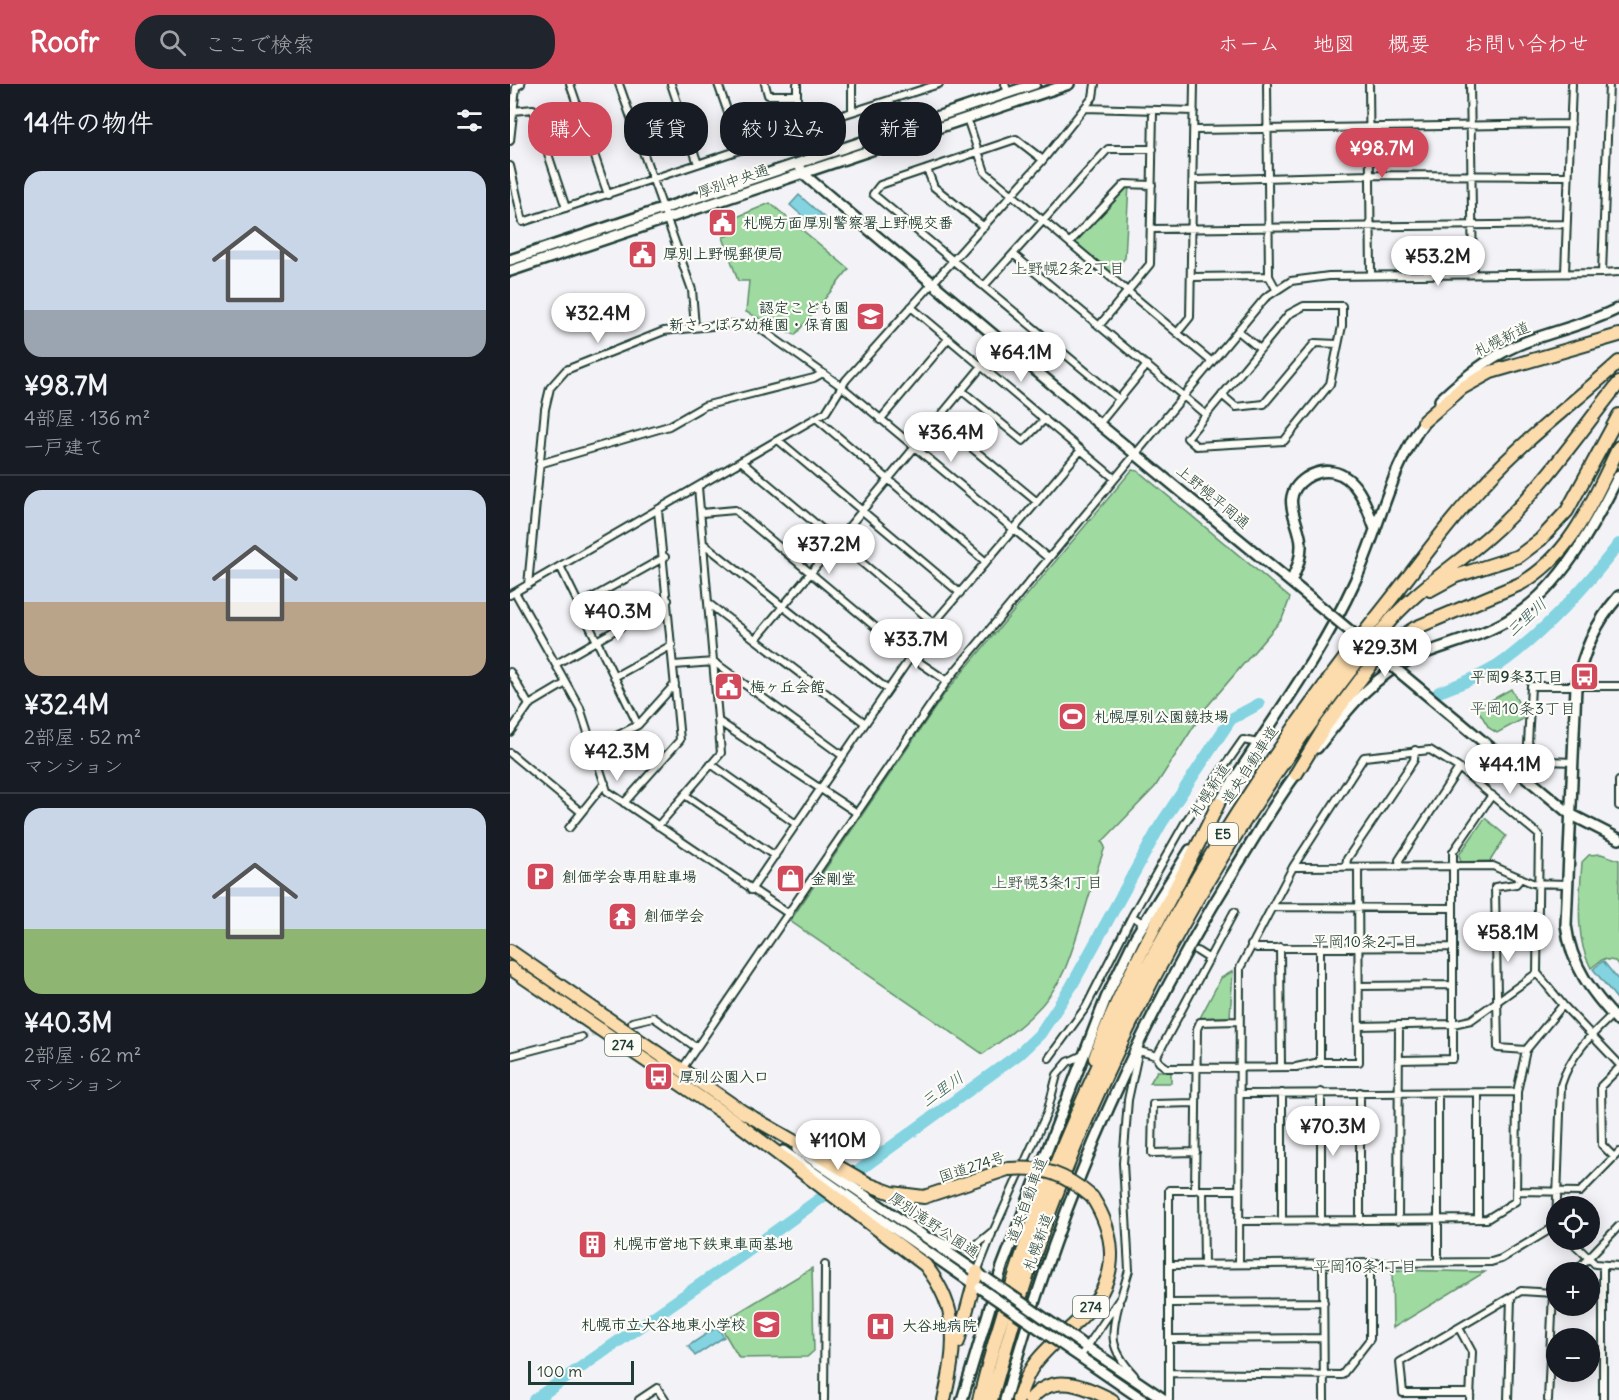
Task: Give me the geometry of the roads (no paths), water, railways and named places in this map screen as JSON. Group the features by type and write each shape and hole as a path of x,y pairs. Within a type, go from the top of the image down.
{"highway":[{"path":"1424,421 1462,388 1491,372 1619,335"},
{"name":"道央自動車道","path":"979,1400 1014,1281 1072,1125 1153,955 1212,851 1290,732 1348,653 1480,488 1619,362"},
{"name":"道央自動車道","path":"991,1400 1026,1282 1083,1131 1157,974 1217,868 1274,777 1386,625 1422,589 1490,536 1516,509 1619,382"},
{"path":"1386,625 1425,592 1456,576 1519,556 1540,540 1568,511 1582,489 1619,415"},
{"path":"1296,774 1324,728 1384,648 1415,628 1521,584 1534,576 1555,557 1582,522 1619,447"},
{"path":"1072,1125 1113,1008 1138,954 1196,852 1218,804"},
{"name":"274","path":"510,951 682,1069 740,1117"},
{"name":"274","path":"510,968 740,1117"},
{"name":"国道274号","path":"740,1117 807,1161 856,1200 934,1276 950,1312 954,1328 954,1358 944,1400"},
{"name":"国道274号","path":"740,1117 807,1161 892,1193 924,1197 1008,1169 1029,1167 1060,1174 1072,1180 1092,1197 1101,1212 1111,1239 1107,1279 1090,1308 1060,1335 1031,1368 1018,1400"},
{"path":"954,1358 979,1281"},
{"path":"1030,1400 1037,1391 1047,1386 1068,1382 1088,1388 1112,1400"}],"street":[{"path":"510,141 516,87 521,84"},
{"path":"570,84 608,195"},
{"path":"619,84 692,290 695,327"},
{"path":"671,84 698,165"},
{"path":"718,84 724,102"},
{"path":"765,84 768,95 796,95"},
{"path":"796,102 797,84"},
{"path":"852,84 852,112"},
{"path":"846,114 939,84"},
{"name":"厚別中央通","path":"510,271 665,215 799,163 1007,89 1035,84"},
{"name":"厚別中央通","path":"510,260 802,173 1069,84"},
{"path":"789,914 607,791 580,708 513,594 831,408 841,386 1043,160 1093,97 1095,84"},
{"path":"1177,333 1190,317 1194,84"},
{"path":"1267,84 1269,276 1276,289"},
{"path":"1369,84 1371,275"},
{"path":"1470,84 1473,274"},
{"path":"1565,273 1572,84"},
{"path":"1602,273 1609,84"},
{"path":"1085,108 1153,112 1194,111"},
{"path":"513,111 533,109 566,208"},
{"path":"1099,326 1150,264 1153,112"},
{"path":"967,118 985,172 1013,193 1212,362"},
{"path":"1194,130 1571,124"},
{"path":"1043,160 1016,139 880,185 873,194 1119,399"},
{"path":"984,286 1108,149 1153,149"},
{"path":"510,166 523,222 724,156"},
{"path":"799,163 802,173"},
{"path":"927,169 934,187 984,226"},
{"name":"上野幌平岡通","path":"802,173 1098,424 1135,452 1570,814 1619,839"},
{"path":"1194,180 1370,175 1568,176"},
{"path":"1070,242 1125,184 1152,185"},
{"path":"1151,229 1566,224"},
{"path":"1013,254 1206,415"},
{"path":"682,1069 947,681 1135,452 1276,289 1291,281 1309,278 1619,272"},
{"path":"1192,277 1269,276"},
{"path":"1304,306 1342,306 1338,344 1330,384 1284,441 1196,446 1187,438 1260,349 1289,314 1304,306"},
{"path":"911,307 1114,478"},
{"name":"札幌新道","path":"962,1400 1002,1267 1083,1055 1136,936 1218,804 1319,650 1356,579 1400,462 1424,421 1455,385 1492,357 1527,341 1588,322 1619,308"},
{"path":"528,585 547,398 558,377 576,365 664,331 731,324 758,327 841,386 1047,558"},
{"path":"1238,331 1260,349"},
{"path":"880,420 948,339"},
{"path":"1222,395 1236,407 1264,404 1315,343 1338,344"},
{"path":"1098,424 1147,365"},
{"path":"756,639 982,366"},
{"path":"540,465 669,426 704,406 814,378 823,373"},
{"path":"961,390 1023,441 1045,419"},
{"path":"816,418 986,562"},
{"path":"938,420 1036,501"},
{"path":"778,440 960,592"},
{"path":"751,890 934,623 1081,450"},
{"path":"742,462 934,623"},
{"path":"1291,582 1300,561 1301,543 1291,503 1298,485 1307,478 1325,471 1346,476 1364,501 1375,529"},
{"name":"札幌新道","path":"1005,1400 1053,1244 1140,1040 1221,891 1296,774 1372,683 1414,658 1492,629 1530,604 1559,574 1582,542 1619,475"},
{"path":"658,826 721,753 698,487"},
{"path":"624,803 680,740 665,556 658,510"},
{"path":"701,513 735,510 910,656 947,681"},
{"path":"704,544 888,690"},
{"path":"579,605 665,556"},
{"path":"560,566 638,725"},
{"path":"1557,1196 1561,1085 1567,1065 1592,1035 1616,1019 1581,976 1572,957 1566,925 1576,686 1585,649 1593,632 1619,596"},
{"path":"555,664 668,600"},
{"path":"709,604 865,723"},
{"path":"614,677 672,645"},
{"path":"674,665 714,662 843,756"},
{"path":"510,672 529,705"},
{"path":"510,732 529,705 566,683"},
{"path":"594,748 638,725 675,684"},
{"path":"1573,762 1548,761 1528,744 1531,686 1619,686"},
{"path":"718,721 857,813"},
{"path":"1049,1058 1086,1007 1132,916 1186,822 1243,740 1258,743"},
{"path":"1346,866 1347,859 1414,760 1415,750"},
{"path":"1239,1264 1240,968 1293,867 1364,757 1430,750 1459,768 1539,836 1536,883 1537,973 1619,1066 1601,1086 1602,1145 1617,1154 1580,1192 1516,1191"},
{"path":"510,753 581,812"},
{"path":"711,764 796,824"},
{"path":"1400,867 1399,860 1459,768"},
{"path":"1619,781 1619,806"},
{"path":"569,828 604,783"},
{"path":"685,795 775,856"},
{"path":"1399,1060 1454,1059 1453,852 1492,795"},
{"path":"1293,867 1493,866 1536,883 1567,884"},
{"path":"1234,912 1157,1056 1159,1062 1167,1068 1239,1068 1281,1067 1320,1062 1359,1062 1358,867"},
{"path":"1521,879 1516,884 1496,886 1498,1048 1526,1050"},
{"path":"1272,906 1278,909 1453,908"},
{"path":"1132,916 1141,922"},
{"path":"1251,945 1257,948 1453,947"},
{"path":"1280,947 1281,1067"},
{"path":"1320,947 1320,1062"},
{"path":"1197,951 1208,958"},
{"path":"1359,1026 1453,1024 1472,1020 1537,973"},
{"path":"1359,986 1453,985"},
{"path":"1239,1221 1486,1219 1516,1201 1517,1092 1526,1050 1563,1005"},
{"path":"632,1022 653,1017 697,1048"},
{"path":"1196,1190 1197,1029 1200,1022 1239,1021"},
{"path":"1398,1221 1399,1025"},
{"path":"510,1056 582,1037"},
{"path":"1140,1040 1128,1100 1123,1163 1129,1270 1114,1325 1115,1352 1148,1388"},
{"path":"1139,1051 1157,1056"},
{"path":"979,1281 994,1230 1047,1113 1057,1075 1068,1062 1083,1055"},
{"path":"1321,1092 1321,1221"},
{"path":"1360,1092 1360,1221"},
{"path":"1240,1094 1517,1092"},
{"path":"1282,1093 1282,1221"},
{"path":"1438,1093 1438,1262"},
{"path":"1478,1093 1478,1219"},
{"path":"1195,1103 1153,1104 1152,1153 1196,1152"},
{"name":"厚別滝野公園通","path":"807,1161 856,1200 1167,1400"},
{"path":"1167,1400 1170,1373 1169,1190 1239,1190"},
{"path":"1203,1190 1204,1265"},
{"name":"厚別滝野公園通","path":"856,1200 912,1228 1076,1354 1143,1400"},
{"path":"1587,1262 1619,1226"},
{"path":"912,1228 951,1246 963,1248 976,1245 994,1230"},
{"path":"1169,1265 1438,1262 1501,1259 1546,1233"},
{"path":"1579,1250 1589,1260 1603,1266 1619,1266"},
{"path":"1170,1373 1342,1375 1370,1339 1370,1263"},
{"path":"1323,1264 1324,1400"},
{"path":"824,1400 825,1265"},
{"path":"1602,1400 1603,1266"},
{"path":"1459,1328 1472,1352 1471,1397 1403,1393 1400,1362 1521,1291 1546,1291"},
{"path":"1076,1354 1121,1297"},
{"path":"1508,1400 1511,1297"},
{"path":"1170,1302 1324,1302"},
{"path":"1548,1400 1553,1316"},
{"path":"1170,1339 1323,1338"},
{"path":"639,1400 657,1388 665,1400"}],"water":[{"path":"799,195 826,219 817,229 790,205"},
{"path":"1603,961 1619,981 1617,999 1593,969"},
{"path":"717,1327 724,1337 695,1356 688,1346"}],"waterway":[{"name":"三里川","path":"1439,692 1490,670 1522,648 1594,575 1619,544"},
{"name":"三里川","path":"534,1400 744,1254 1019,1054 1040,1034 1071,987 1161,824 1231,719 1259,704"}],"tunnel":[{"path":"1153,928 1192,948"},
{"path":"582,1037 603,1031"}],"place":[{"name":"札幌方面厚別警察署上野幌交番","path":"722,223"},
{"name":"厚別上野幌郵便局","path":"642,254"},
{"name":"認定こども園 新さっぽろ幼稚園・保育園","path":"870,317"},
{"name":"平岡9条3丁目","path":"1584,677"},
{"name":"梅ヶ丘会館","path":"729,687"},
{"name":"札幌厚別公園競技場","path":"1073,717"},
{"name":"創価学会専用駐車場","path":"541,877"},
{"name":"金剛堂","path":"790,879"},
{"name":"創価学会","path":"623,916"},
{"name":"厚別公園入口","path":"658,1077"},
{"name":"札幌市営地下鉄東車両基地","path":"592,1244"},
{"name":"札幌市立大谷地東小学校","path":"767,1325"},
{"name":"大谷地病院","path":"881,1326"}],"district":[{"name":"上野幌2条2丁目","path":"1068,268"},
{"name":"平岡10条3丁目","path":"1523,708"},
{"name":"上野幌3条1丁目","path":"1047,882"},
{"name":"平岡10条2丁目","path":"1365,941"},
{"name":"平岡10条1丁目","path":"1365,1266"}]}
